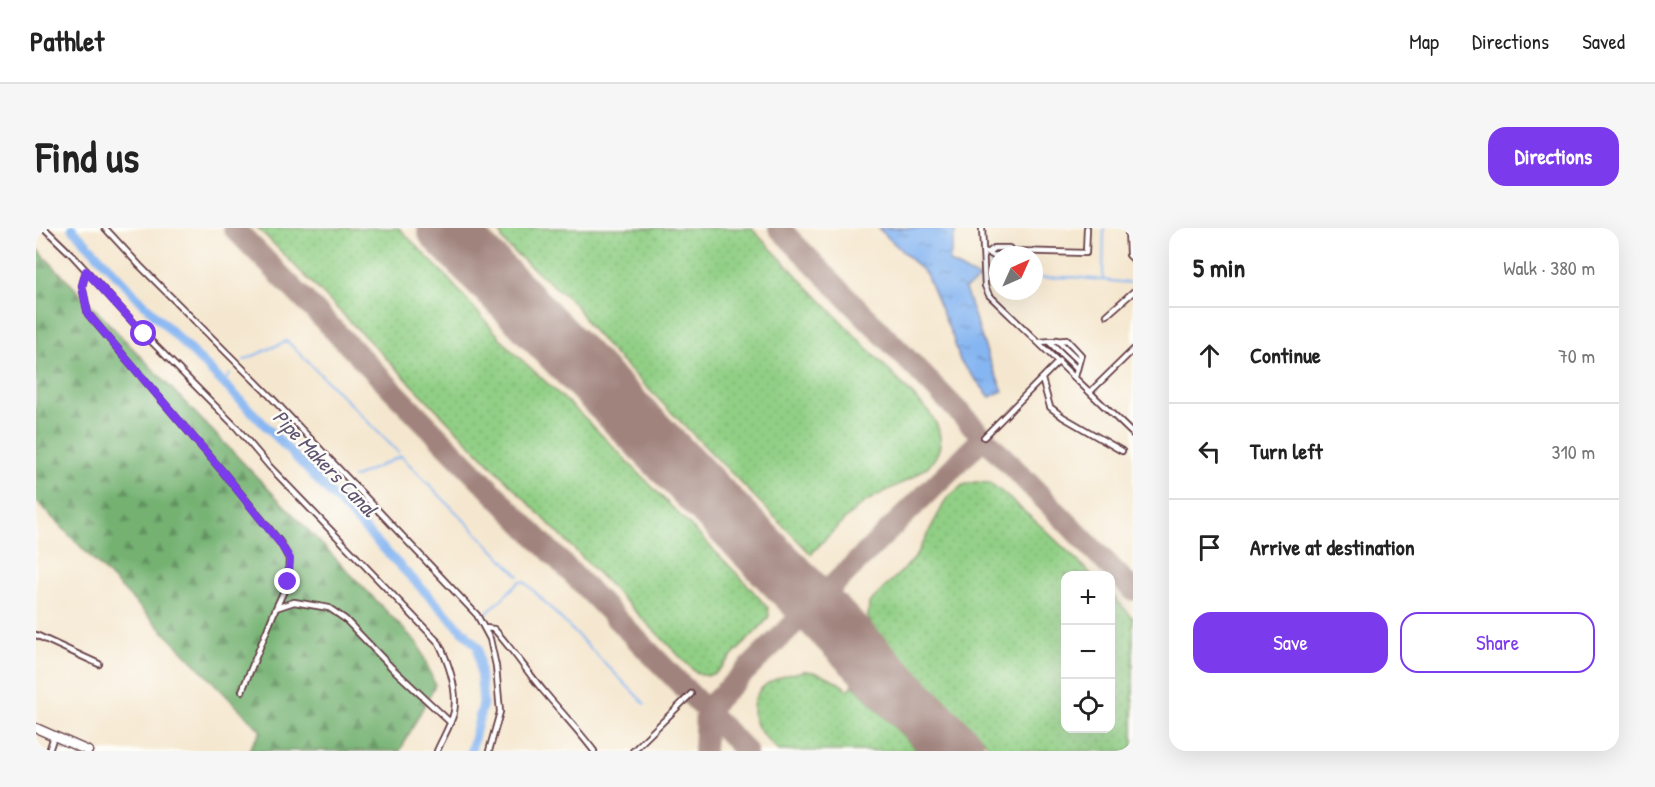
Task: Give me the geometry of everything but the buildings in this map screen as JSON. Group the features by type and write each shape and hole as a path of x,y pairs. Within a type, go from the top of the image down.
{"street":[{"path":"36,728 88,751"}],"lane":[{"path":"44,228 439,644 448,662 453,687 454,712 437,751"},
{"path":"105,228 270,396 477,615 485,628 496,666 500,712 489,751"},
{"path":"982,228 986,252 985,286 989,295 1133,434"},
{"path":"1043,252 1086,253 1087,228"},
{"path":"1128,228 1129,255 1133,260"},
{"path":"86,271 82,286 88,314 223,472 280,543 290,559 288,582 242,691"},
{"path":"1107,315 1133,292"},
{"path":"1039,342 1066,340 1073,346 1081,355 1075,377"},
{"path":"1048,341 1077,369"},
{"path":"1090,392 1133,350"},
{"path":"984,437 1059,362"},
{"path":"1042,379 1050,407 1122,452"},
{"path":"276,608 294,602 329,608 345,619 392,668 450,722"},
{"path":"485,628 494,629 511,648 594,751"},
{"path":"36,635 99,664"},
{"path":"633,751 691,694"},
{"path":"49,751 54,736"}],"green space":[{"path":"258,228 399,228 445,275 510,349 586,419 745,582 768,608 769,616 765,622 717,672 701,675 695,672"},
{"path":"500,228 751,228 929,412 938,428 940,443 936,456 916,475 864,503 811,554 613,353 588,325 575,304 507,246 502,239"},
{"path":"36,248 419,645 435,685 400,751 248,751 261,731 36,501"},
{"path":"976,482 989,483 996,487 1088,571 1061,571 1061,733 1115,733 1115,598 1133,618 1133,751 994,751 871,625 868,617 869,603 914,559 947,498 963,485"},
{"path":"803,671 827,676 848,690 853,685 918,751 778,751 756,725 753,709 755,698 759,691 771,681"}],"water":[{"path":"878,228 956,228 949,262 980,279 965,289 989,359 1003,391 990,397 960,361 953,338 926,274"}],"waterway":[{"name":"Pipe Makers Canal","path":"72,228 478,647 483,703 471,751"},
{"path":"1103,279 1104,228"},
{"path":"1043,278 1073,277 1130,283"},
{"path":"244,360 287,341 398,452"},
{"path":"223,383 230,374"},
{"path":"353,478 401,456 519,576"},
{"path":"336,500 343,492"},
{"path":"483,617 520,581 525,582 645,704"},
{"name":"Pipe Makers Canal","path":"465,634 469,630"}],"taxiway":[{"path":"234,228 746,751"},
{"path":"779,228 1133,590"},
{"path":"704,751 706,710 984,437"}],"runway":[{"path":"445,228 957,751"}],"route":[{"path":"144,334 86,271 82,286 88,314 223,472 280,543 290,559 288,582"}]}
